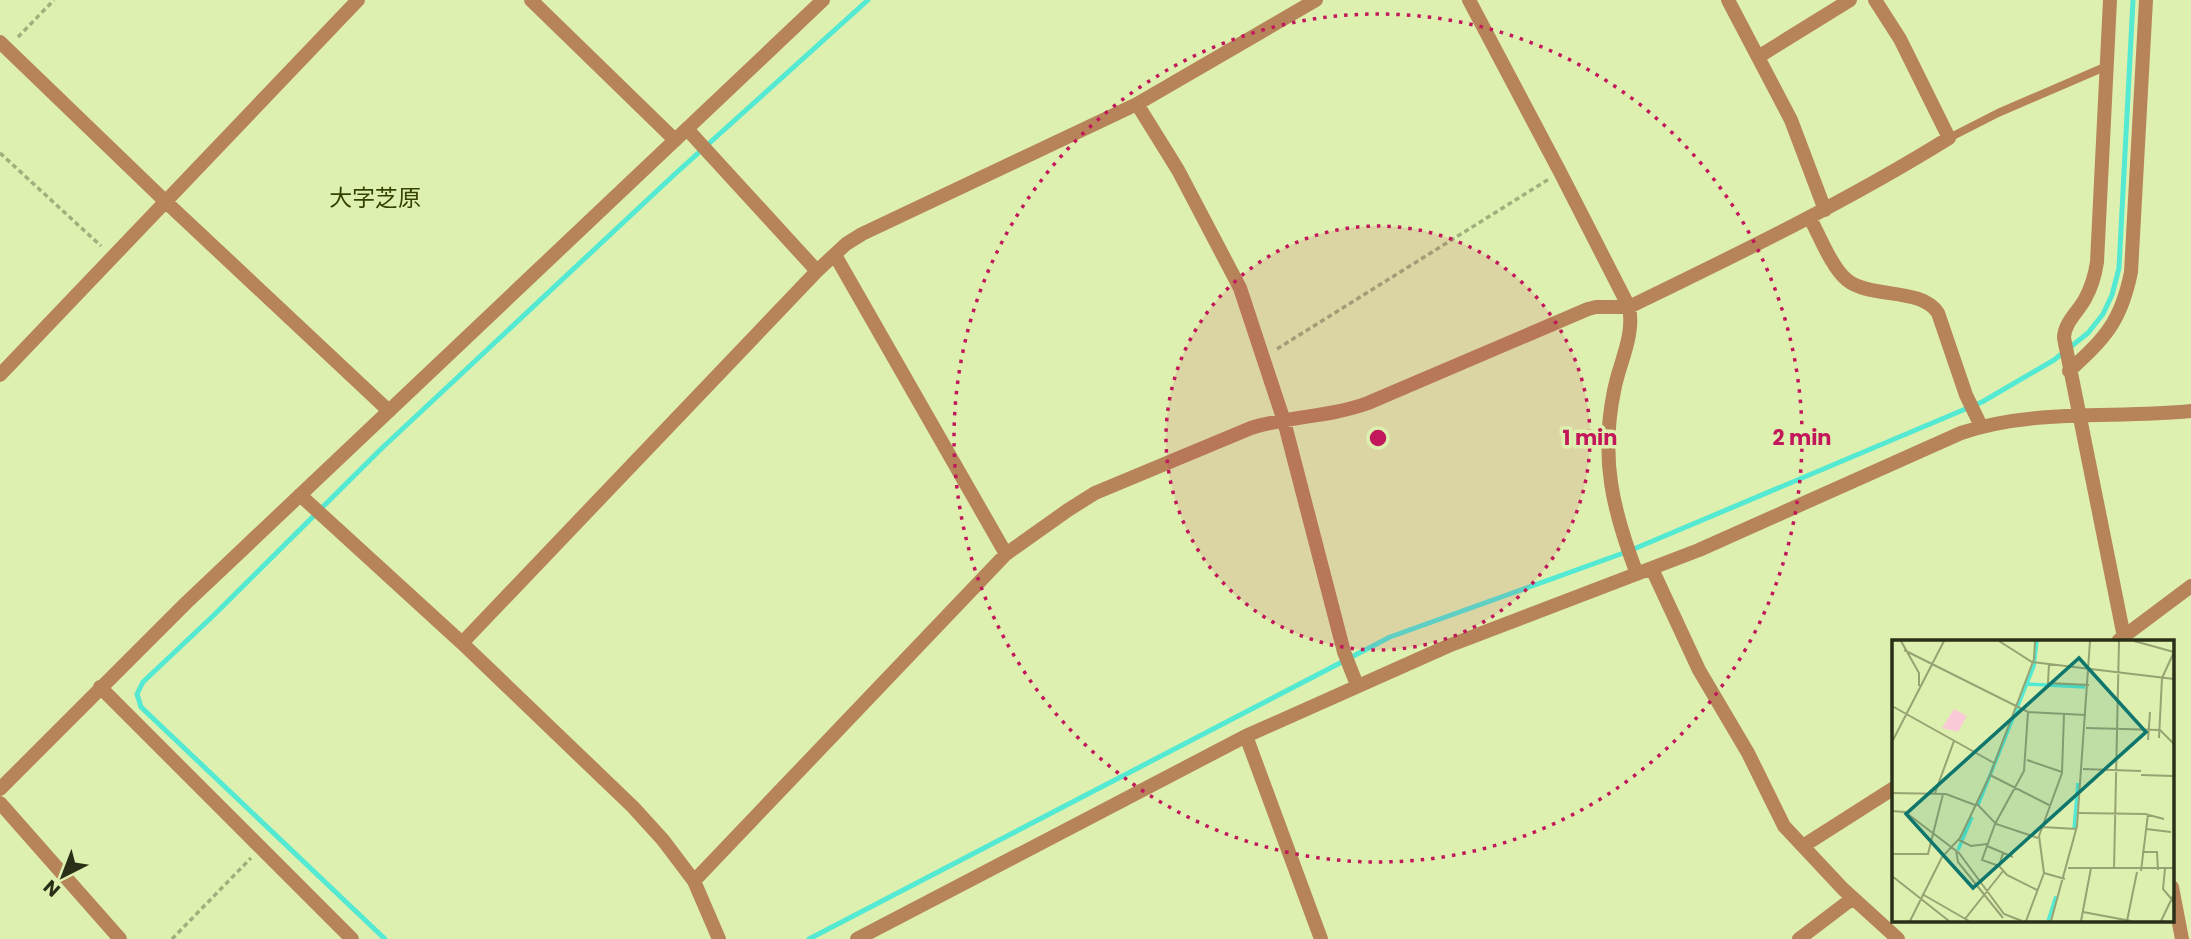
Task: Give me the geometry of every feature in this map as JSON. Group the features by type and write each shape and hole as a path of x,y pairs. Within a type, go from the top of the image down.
{"street":[{"path":"0,375 358,0"},
{"path":"531,0 675,140"},
{"path":"0,789 100,687 300,495 823,0"},
{"path":"462,643 817,271 862,234 1137,104 1315,0"},
{"path":"1469,0 1629,307 1630,331 1613,395 1608,447 1613,502 1635,568"},
{"path":"1728,0 1791,120 1825,210"},
{"path":"1758,57 1850,0"},
{"path":"694,881 1006,554 1095,493 1251,428 1332,414 1368,404 1588,309 1629,307 1810,218 1873,184 1948,138 1900,39 1875,0"},
{"path":"2110,0 2097,262 2084,302 2064,329 2064,338 2122,640 2191,586"},
{"path":"2069,367 2101,341 2114,324 2131,272 2146,0"},
{"path":"4,46 389,411"},
{"path":"1137,104 1178,170 1240,288 1284,421 1344,652 1355,680"},
{"path":"687,129 817,271"},
{"path":"1810,218 1839,271 1847,280 1858,286 1920,300 1934,306 1979,422"},
{"path":"835,255 1006,554"},
{"path":"857,939 1355,680 1448,646 1635,568 1652,569 1961,433 1979,422 2191,411"},
{"path":"300,495 462,643 634,807 694,881 719,939"},
{"path":"1652,569 1699,670 1748,753 1784,825 1853,898 1899,939"},
{"path":"100,687 352,939"},
{"path":"1246,736 1321,939"},
{"path":"1803,846 1892,789"},
{"path":"0,803 120,939"},
{"path":"2174,897 2182,939"},
{"path":"1800,939 1853,898"}],"lane":[{"path":"1948,138 1998,113 2107,66"}],"path":[{"path":"4,46 54,0"},
{"path":"0,153 113,257"},
{"path":"1263,358 1560,172"},
{"path":"172,939 262,847"}],"waterway":[{"path":"385,939 141,707 137,694 143,682 381,449 675,174 868,0"},
{"path":"809,939 1390,637 1629,551 1982,402 2054,360 2088,333 2103,314 2112,295 2119,268 2133,0"}],"district":[{"name":"大字芝原","path":"375,198"}]}
